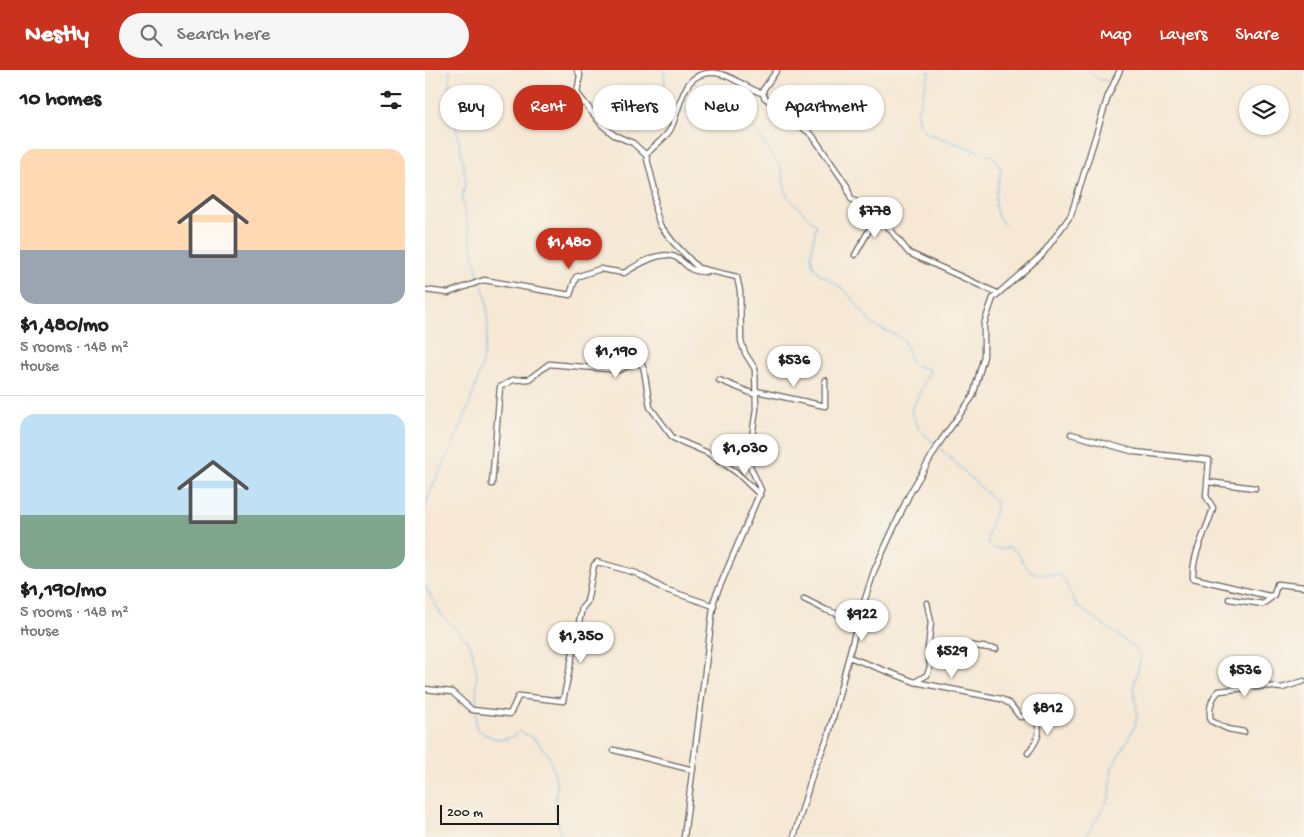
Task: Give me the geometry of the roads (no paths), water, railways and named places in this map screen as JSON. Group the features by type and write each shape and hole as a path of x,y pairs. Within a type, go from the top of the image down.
{"street":[{"path":"577,70 580,74 577,93 584,103 607,130 633,143 646,155 655,190 655,208 660,225 693,264 714,272"},
{"path":"762,93 777,70"},
{"path":"794,837 814,769 828,737 858,622 874,571 909,495 940,442 973,396 984,356 984,324 989,306 997,293 1042,255 1068,220 1108,96 1120,70"},
{"path":"646,155 671,128 680,97 692,80 703,74 715,72 726,75 762,93 812,135 847,186 851,200 878,214 909,253 997,293"},
{"path":"855,255 878,214"},
{"path":"425,290 448,293 484,280 570,295 576,277 600,269 624,273 640,262 669,255 676,257 689,269 737,277 741,291 741,341 745,353 755,369 756,393 749,458 750,466 758,480 760,495 717,590 684,837"},
{"path":"492,484 500,387 513,380 529,379 549,364 619,370 637,362 645,370 650,407 673,438 708,453 736,472 760,495"},
{"path":"719,380 756,393 825,406 825,380"},
{"path":"1071,434 1135,452 1209,460 1206,496 1213,508 1210,520 1203,533 1193,578 1272,597"},
{"path":"1208,482 1255,488"},
{"path":"425,689 452,692 472,710 509,714 520,696 563,701 582,608 587,602 594,566 597,562 636,574 664,589 714,606"},
{"path":"1229,599 1263,604 1272,597 1277,584 1304,587"},
{"path":"804,599 858,622"},
{"path":"915,682 927,674 930,664 929,638 931,622 927,603"},
{"path":"930,664 941,657 955,656 961,644 996,649"},
{"path":"849,657 915,682 1001,699 1010,704 1020,717 1049,713"},
{"path":"1244,732 1228,729 1211,721 1211,705 1214,695 1219,692 1265,686 1282,688 1304,681"},
{"path":"1027,753 1039,739 1039,724 1033,716"},
{"path":"614,750 693,770"}],"waterway":[{"path":"450,70 449,89 466,179 462,200 479,279"},
{"path":"664,70 665,85"},
{"path":"930,70 917,113 919,125 927,133 994,157 1001,168 995,206 1000,219 1005,225"},
{"path":"1089,70 1098,79 1107,81"},
{"path":"680,111 694,110 712,102 717,102 748,119 781,168 787,196 816,225 811,256 813,265 819,273 846,291 873,325 900,337 904,341 912,364 930,370 911,411 918,428 936,445"},
{"path":"425,509 467,412 481,367 488,322 487,301 481,283"},
{"path":"939,447 996,502 988,534 990,547 997,549 1010,547 1017,553 1027,568 1034,573 1062,576 1077,606 1134,647 1141,657 1134,685 1137,715 1135,726 1112,768 1110,797 1085,837"},
{"path":"425,586 442,616 465,638 472,650 477,673 476,708"},
{"path":"476,712 476,729 482,733 493,738 503,739 509,738 520,731 536,740 549,756 557,783 555,809 561,837"}]}
